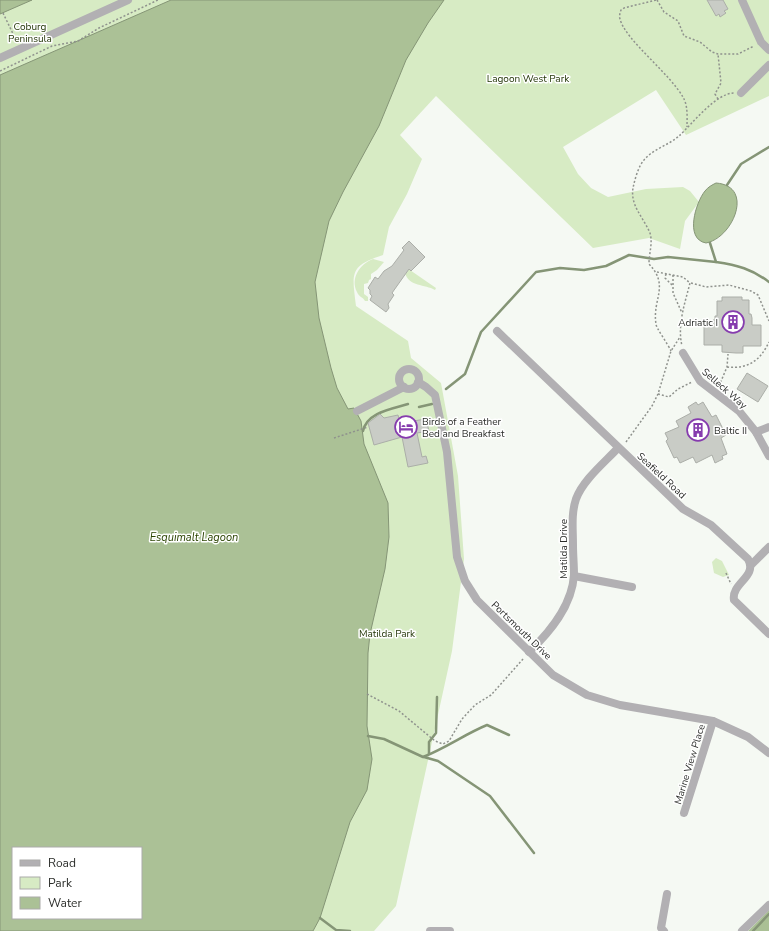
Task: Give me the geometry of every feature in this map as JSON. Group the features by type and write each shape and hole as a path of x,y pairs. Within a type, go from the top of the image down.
{"street":[{"path":"0,58 128,0"},
{"path":"742,0 761,42 769,50"},
{"path":"741,93 769,65"},
{"name":"Seafield Road","path":"497,331 618,448 683,508 720,532 748,559 751,565"},
{"name":"Selleck Way","path":"683,353 700,381 739,411 756,432 769,456"},
{"path":"357,411 404,387 413,388 418,382 416,372 407,369 401,374 399,379 404,387"},
{"name":"Portsmouth Drive","path":"418,382 435,395 447,452 458,557 465,581 476,600 553,674 587,695 620,705 713,721 748,737 769,752"},
{"path":"756,432 769,427"},
{"name":"Matilda Drive","path":"529,652 544,637 560,617 571,591 574,576 573,512 577,498 588,481 618,448"},
{"path":"769,546 751,565 750,574 733,594 734,600 769,634"},
{"path":"574,576 632,586"},
{"name":"Marine View Place","path":"684,813 713,721"},
{"path":"664,931 661,928 667,894"},
{"path":"742,931 769,905"},
{"path":"430,931 450,931"}],"path":[{"path":"0,71 52,46 78,41 99,28 158,0"},
{"path":"687,127 686,104 684,99 664,71 625,30 620,20 621,10 657,0 664,12 678,21 684,36 700,42 712,52 718,54 738,54 761,42"},
{"path":"3,12 21,49"},
{"path":"718,54 721,83 715,94 718,99"},
{"path":"741,93 729,93 718,99 670,143 648,155 640,165 633,189 633,198 652,241 649,264 657,272 683,277 690,282 706,287 729,285 751,291 758,295 769,321"},
{"path":"657,272 660,292 655,310 656,325 666,339 671,351"},
{"path":"666,274 665,278 672,285"},
{"path":"673,275 672,293 682,314"},
{"path":"683,353 680,337 682,314 690,282"},
{"path":"618,448 628,440 652,406 658,394 671,351 680,337"},
{"path":"727,368 747,367 765,350 769,342"},
{"path":"718,388 727,368 728,354"},
{"path":"658,394 669,396 678,389 690,383 700,381"},
{"path":"334,438 368,428"},
{"path":"726,573 732,585"},
{"path":"367,694 399,711 435,741 443,744 449,741 462,718 475,705 491,695 529,652"}],"green space":[{"name":"Esquimalt Lagoon","path":"0,0 769,0 769,96 686,135 656,90 563,147 578,174 591,188 608,197 646,189 683,187 690,191 699,202 685,221 680,249 649,238 593,248 436,96 400,135 422,159 407,194 389,227 383,255 364,263 358,267 355,272 354,286 356,306 408,341 411,358 441,383 458,476 464,559 452,651 396,906 374,931 0,931"},
{"path":"373,259 384,262 371,274 371,279 368,283 364,284 364,294 368,297 368,301 365,301 357,292 355,282 360,268 368,261"},
{"path":"407,268 436,288 435,290 410,281 405,273"},
{"path":"716,558 722,561 729,575 723,577 714,573 712,562"}],"shaded area":[{"path":"769,910 769,931 748,931"}],"water":[{"path":"0,0 32,0 0,14"},
{"name":"Esquimalt Lagoon","path":"171,0 444,0 428,23 406,60 379,126 329,221 315,282 319,318 331,368 337,388 348,409 354,408 361,421 364,444 388,503 389,537 385,569 370,634 368,653 367,726 372,759 367,790 350,822 320,918 313,931 0,931 0,75"},
{"path":"716,183 728,186 735,193 737,202 736,212 731,223 724,232 716,239 706,243 699,240 695,235 694,220 698,203 702,196 707,188"}],"building":[{"path":"707,0 723,0 728,9 724,11 726,13 720,17 719,14 716,16"},
{"path":"409,241 425,257 411,271 409,269 392,293 394,295 388,304 389,308 386,312 370,300 372,296 368,288 375,277 378,279 384,271 392,266 404,250 402,248"},
{"name":"Adriatic I","path":"722,297 742,297 742,300 749,300 749,314 751,314 752,325 761,325 761,346 743,346 743,353 736,353 722,352 722,345 704,345 704,326 713,326 713,320 715,320 715,316 717,316 717,301 722,301"},
{"path":"747,373 768,386 758,402 737,389"},
{"name":"Baltic II","path":"696,402 698,405 703,402 712,417 716,415 726,435 721,438 727,454 722,456 723,459 715,463 712,455 696,463 693,457 680,463 677,457 674,458 666,441 668,439 665,433 679,427 676,421 691,413 688,407"},
{"path":"380,414 384,418 398,415 400,423 426,419 429,431 417,433 422,457 426,456 428,463 408,467 402,437 374,445 368,423"}],"waterway":[{"path":"727,185 741,164 769,147"},
{"path":"710,243 716,262 744,268 769,282"},
{"path":"446,389 465,374 481,332 536,272 560,268 584,270 606,266 629,255 654,259 668,257 716,262"},
{"path":"363,431 369,419 375,415 408,404"},
{"path":"419,407 432,404"},
{"path":"429,754 429,742 436,733 437,697"},
{"path":"368,736 384,739 423,757 487,725 509,735"},
{"path":"424,757 438,761 490,796 534,853"},
{"path":"753,931 769,914"},
{"path":"320,918 336,930 350,931"}],"place":[{"name":"Adriatic I","path":"733,322"},
{"name":"Birds of a Feather Bed and Breakfast","path":"406,427"},
{"name":"Baltic II","path":"698,430"}],"park label":[{"name":"Coburg Peninsula","path":"30,32"},
{"name":"Lagoon West Park","path":"528,78"},
{"name":"Matilda Park","path":"387,633"}]}
